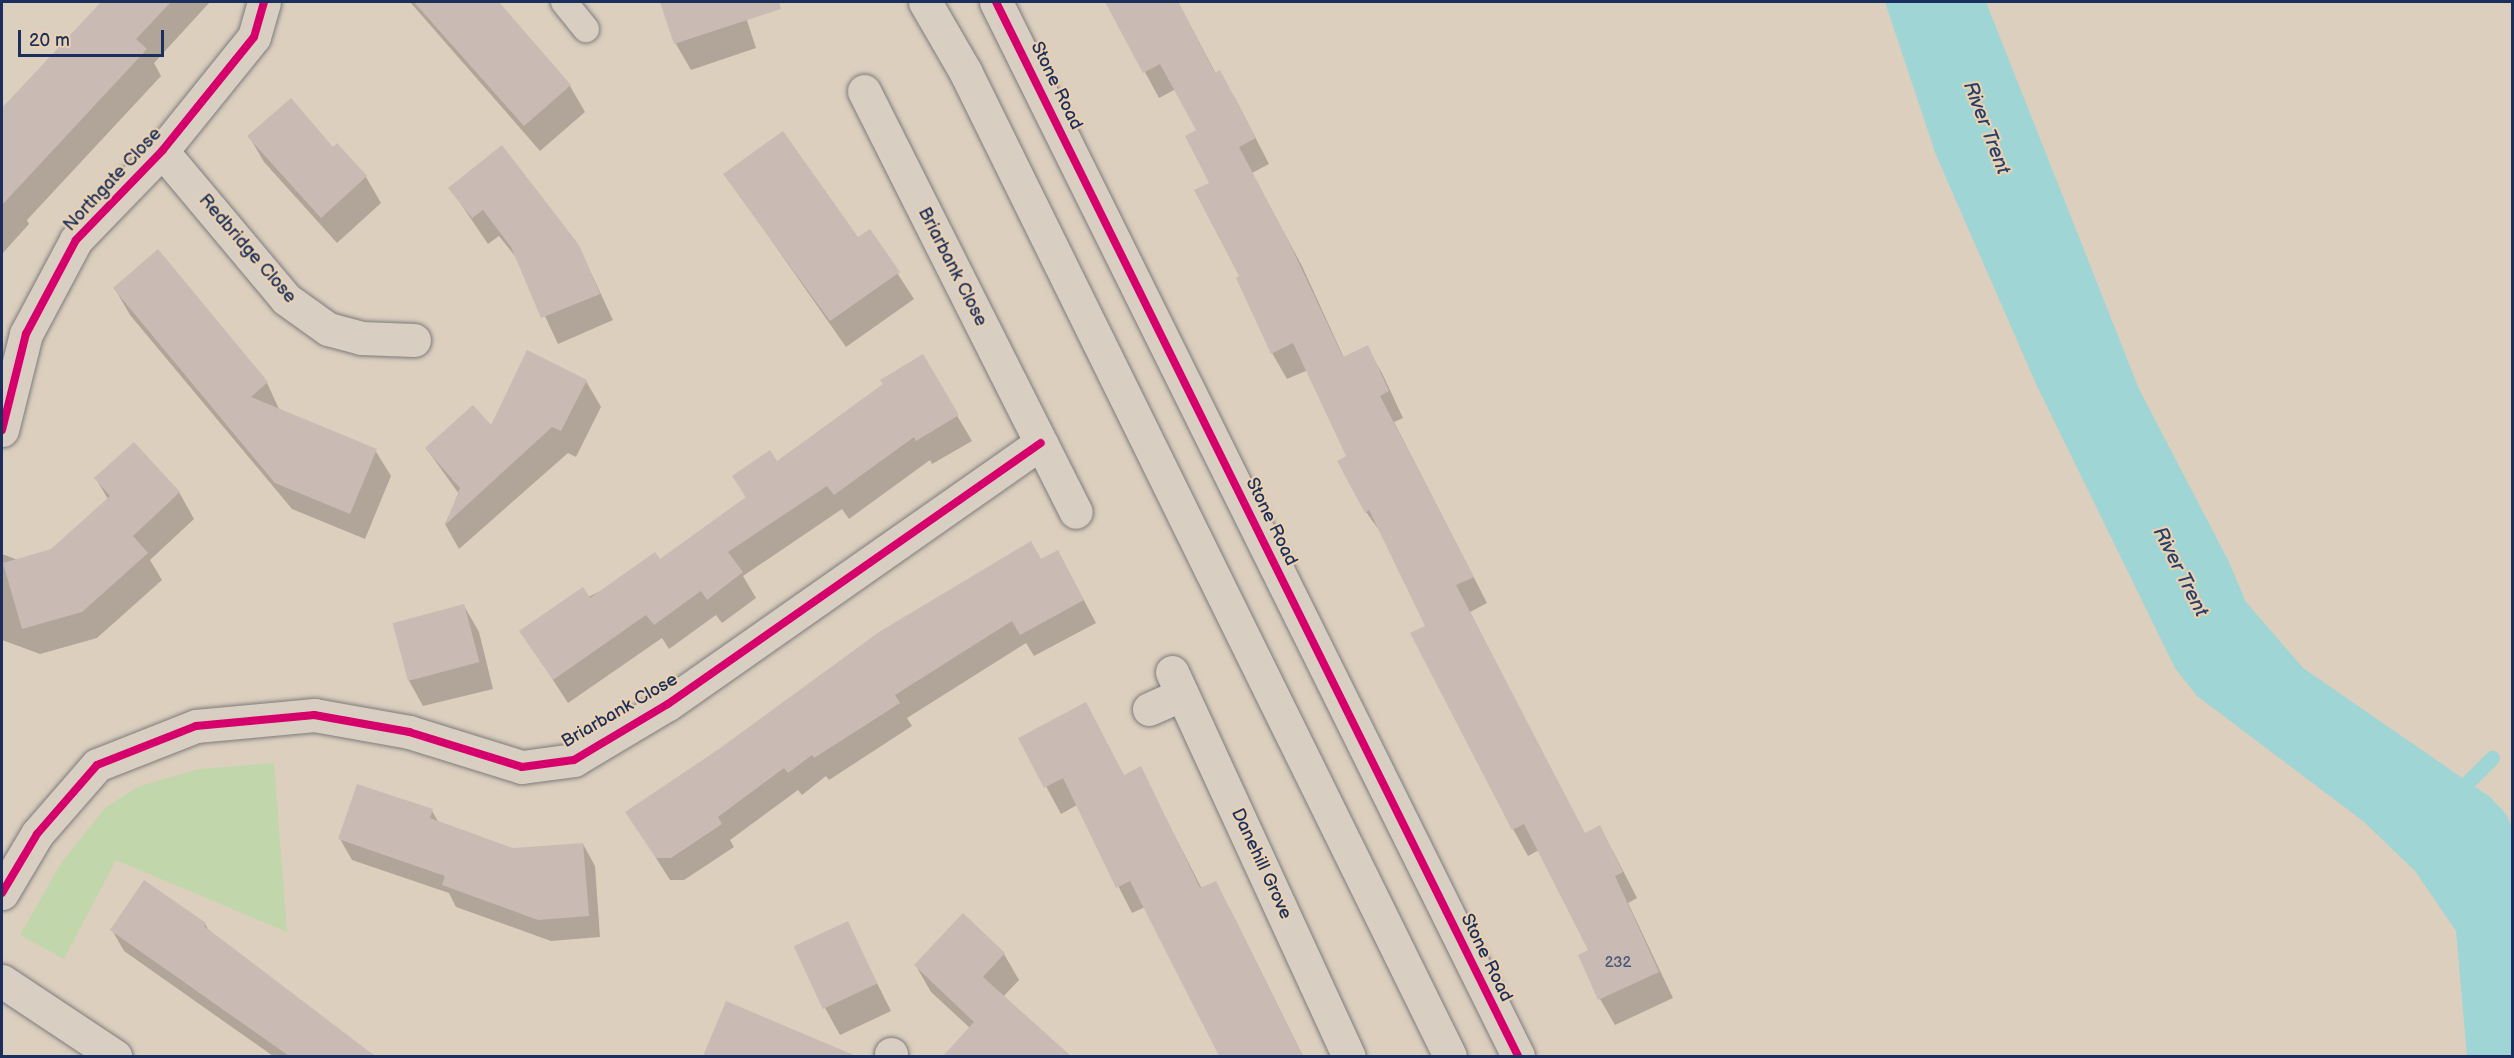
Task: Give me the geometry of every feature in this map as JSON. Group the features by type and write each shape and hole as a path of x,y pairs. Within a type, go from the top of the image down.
{"main road":[{"name":"Northgate Close","path":"2,430 26,334 76,240 162,151 254,37 264,2"},
{"path":"925,2 964,71 1450,1056"},
{"name":"Stone Road","path":"996,2 1518,1056"},
{"name":"Briarbank Close","path":"864,91 1076,512"},
{"name":"Redbridge Close","path":"162,151 286,299 328,328 361,338 414,340"},
{"name":"Briarbank Close","path":"2,893 38,834 97,765 196,726 314,715 409,732 522,767 574,760 668,704 1041,443"},
{"name":"Danehill Grove","path":"1149,709 1177,683 1350,1056"},
{"path":"2,981 115,1056"}],"lane":[{"path":"564,2 586,28"}],"green space":[{"path":"274,763 287,932 116,860 64,959 20,935 61,863 105,808 137,787 199,769"}],"water":[{"name":"River Trent","path":"1885,2 1986,2 2139,389 2228,560 2246,602 2303,668 2490,797 2506,814 2512,828 2512,1056 2467,1056 2456,931 2415,871 2363,821 2197,696 2175,668 2037,386 1936,155"}],"building":[{"path":"101,2 171,2 136,39 147,49 2,205 2,108"},
{"path":"414,2 499,2 571,85 524,126"},
{"path":"660,2 779,2 781,9 674,44"},
{"path":"1105,2 1178,2 1215,73 1220,70 1256,138 1239,147 1287,238 1343,357 1368,345 1389,391 1380,396 1474,577 1456,585 1585,833 1600,825 1623,872 1615,876 1659,972 1598,1000 1578,955 1588,950 1524,824 1512,830 1410,633 1425,626 1369,510 1365,513 1337,461 1346,456 1293,343 1271,354 1236,278 1239,276 1194,190 1209,183 1185,136 1196,130 1160,64 1143,73"},
{"path":"291,98 333,147 337,143 367,176 321,218 247,136"},
{"path":"783,131 858,237 870,229 900,272 830,321 723,174"},
{"path":"502,145 579,245 600,294 541,318 511,247 483,210 472,218 448,188"},
{"path":"158,249 268,382 251,397 377,449 350,514 275,483 113,288"},
{"path":"527,350 587,380 561,431 552,427 445,525 460,488 425,448 473,405 491,425"},
{"path":"923,354 959,415 916,441 914,437 834,495 827,486 728,552 743,572 707,600 701,591 654,625 646,615 553,680 519,631 583,587 590,598 655,552 660,559 746,497 732,476 770,450 777,461 883,384 880,380"},
{"path":"134,442 180,492 133,536 148,553 82,612 22,629 3,563 51,549 110,496 94,478"},
{"path":"1031,541 1041,559 1058,550 1084,600 1020,635 1012,621 895,695 900,703 814,758 812,755 788,773 784,768 718,817 722,824 671,858 656,858 625,812 719,749 879,632"},
{"path":"464,604 480,662 408,681 393,623"},
{"path":"1086,702 1124,775 1141,766 1200,888 1216,881 1303,1056 1219,1056 1130,881 1116,888 1063,778 1044,788 1018,738"},
{"path":"357,784 433,809 430,818 513,848 583,843 589,916 538,920 442,885 445,876 338,839"},
{"path":"144,880 206,923 204,926 375,1056 289,1056 110,930"},
{"path":"963,913 1005,953 983,977 1071,1056 943,1056 974,1022 914,965"},
{"path":"848,921 877,984 823,1009 794,946"},
{"path":"726,1001 856,1056 703,1056"}],"waterway":[{"path":"2454,796 2492,758"}],"cycle path":[{"path":"2,430 26,334 76,240 162,151 254,37 264,2"},
{"path":"996,2 1518,1056"},
{"path":"2,893 37,834 97,765 196,726 314,715 409,732 522,767 574,760 668,704 1041,443"}]}
